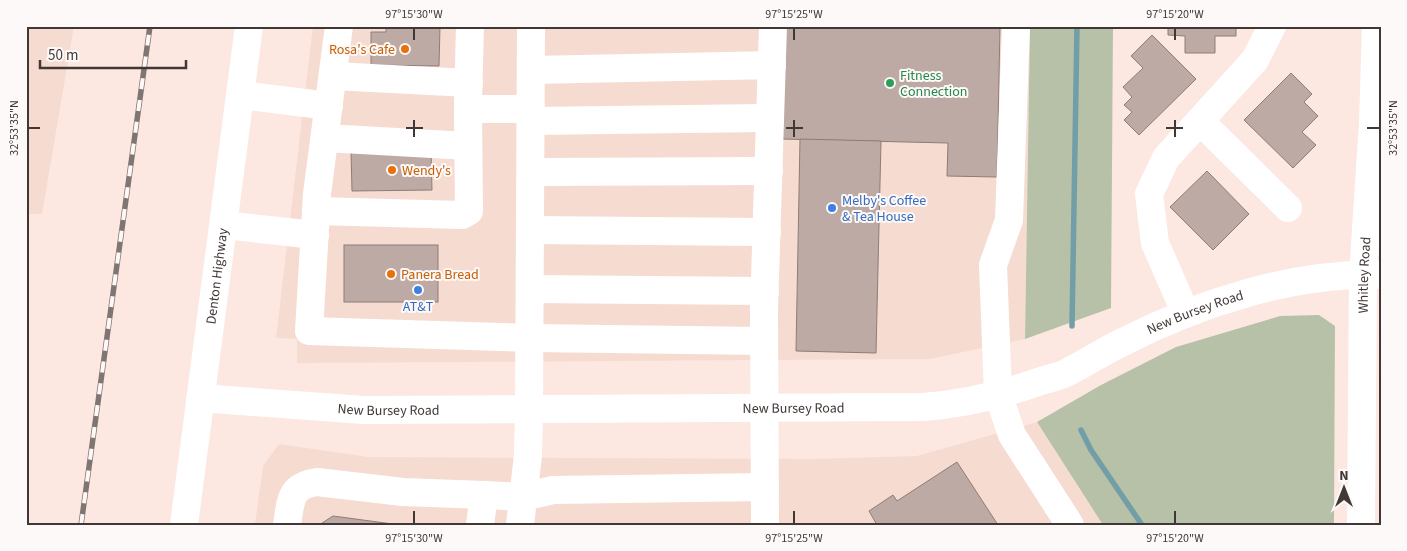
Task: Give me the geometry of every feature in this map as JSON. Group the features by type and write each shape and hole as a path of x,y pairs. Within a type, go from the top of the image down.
{"street":[{"name":"Denton Highway","path":"184,525 249,26"},
{"path":"339,26 316,223 309,331 530,338 764,342"},
{"path":"224,225 316,223 462,215 469,211 468,96 470,26"},
{"path":"520,525 528,455 531,26"},
{"path":"764,525 764,342 773,26"},
{"path":"1016,26 1009,220 993,264 998,394 1012,434 1070,525"},
{"path":"1186,314 1155,244 1149,194 1166,158 1255,60 1272,26"},
{"name":"Whitley Road","path":"1361,525 1371,404 1373,123 1378,88 1376,26"},
{"path":"531,70 772,65"},
{"path":"333,76 468,96 531,115 770,118"},
{"path":"240,95 329,106"},
{"path":"1200,121 1288,208"},
{"path":"1373,123 1381,150"},
{"path":"325,138 468,146"},
{"path":"531,172 769,171"},
{"path":"530,230 767,232"},
{"name":"New Bursey Road","path":"200,398 364,410 945,406 1014,390 1065,373 1123,342 1218,302 1291,282 1372,275"},
{"path":"530,289 765,292"},
{"path":"287,525 291,497 297,488 305,484 317,482 403,492 523,496 553,490 764,487"},
{"path":"480,525 484,495"}],"shaded area":[{"path":"26,26 74,26 42,214 26,214"},
{"path":"313,26 1030,26 1025,339 930,359 297,363 297,339 276,338"},
{"path":"1037,422 1103,525 255,525 263,466 279,444 368,457 813,459 917,456"}],"green space":[{"path":"1030,26 1113,26 1111,308 1025,339"},
{"path":"1319,315 1335,326 1334,525 1103,525 1037,422 1101,385 1176,347 1280,316"}],"building":[{"name":"Rosa's Cafe","path":"386,26 440,26 439,66 371,65 371,32 386,32"},
{"name":"Fitness Connection","path":"783,26 1000,26 997,177 947,176 948,143 781,139"},
{"path":"1168,26 1236,26 1236,36 1215,36 1215,53 1185,53 1185,36 1168,35"},
{"path":"1152,35 1196,79 1139,135 1124,120 1132,112 1124,105 1132,97 1123,87 1143,68 1131,56"},
{"path":"1291,73 1312,94 1304,102 1318,116 1302,132 1316,145 1293,168 1244,120"},
{"path":"800,139 881,141 876,353 796,351"},
{"name":"Wendy's","path":"431,150 432,190 352,191 351,151"},
{"path":"1207,171 1249,214 1213,250 1170,207"},
{"name":"Panera Bread","path":"344,245 438,245 438,302 344,302"},
{"path":"957,462 998,525 877,525 869,511 893,495 897,501"},
{"path":"333,516 400,525 319,525"}],"waterway":[{"path":"1072,326 1077,26"},
{"path":"1081,430 1091,450 1142,525"}],"railway":[{"path":"81,525 150,26"}],"place":[{"name":"Rosa's Cafe","path":"405,49"},
{"name":"Fitness Connection","path":"890,83"},
{"name":"Wendy's","path":"392,170"},
{"name":"Melby's Coffee & Tea House","path":"832,208"},
{"name":"Panera Bread","path":"391,274"},
{"name":"AT&T","path":"418,290"}]}
